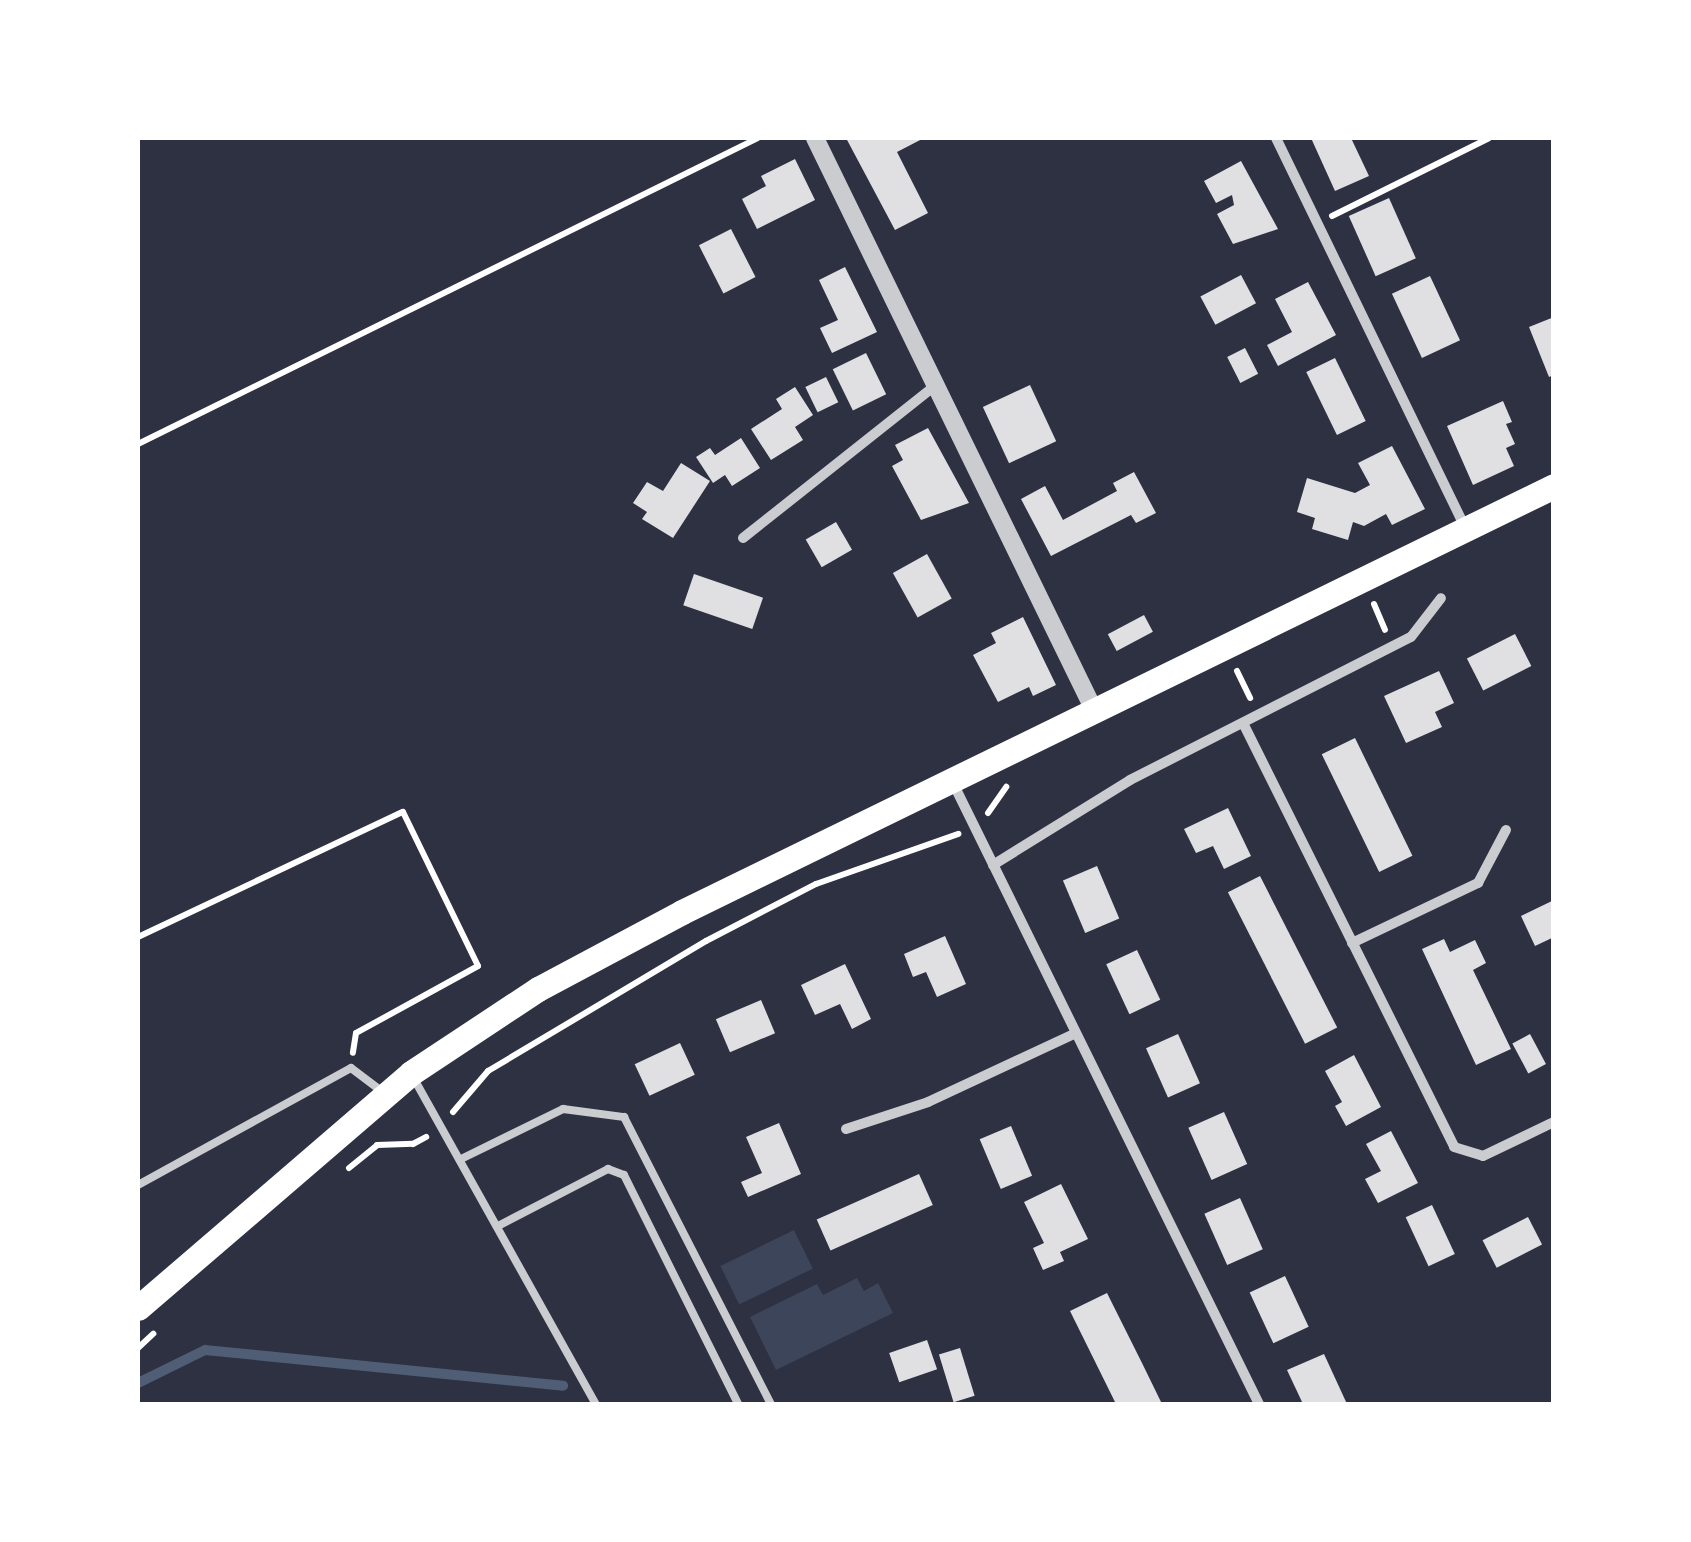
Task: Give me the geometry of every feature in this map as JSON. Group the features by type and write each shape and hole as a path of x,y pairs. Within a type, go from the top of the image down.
{"main road":[{"path":"138,1308 411,1073 538,989 682,912 953,783 1093,708 1554,486"}],"street":[{"path":"816,138 1093,708"},
{"path":"1276,138 1466,528"},
{"path":"742,538 936,385"},
{"path":"993,865 1130,780 1244,726 1410,637 1441,598"},
{"path":"1244,726 1454,1147 1484,1156 1554,1122"},
{"path":"953,783 1146,1184 1259,1404"},
{"path":"1352,943 1478,882 1506,830"},
{"path":"846,1129 928,1102 1074,1034"}],"lane":[{"path":"138,1186 351,1068 386,1094"},
{"path":"411,1073 596,1404"},
{"path":"460,1160 563,1108 624,1117 771,1404"},
{"path":"498,1226 608,1169 624,1175 738,1404"}],"path":[{"path":"138,444 758,138"},
{"path":"1318,223 1489,138"},
{"path":"1356,612 1391,595"},
{"path":"1374,604 1380,616"},
{"path":"1220,680 1254,663"},
{"path":"334,1180 377,1145 413,1144 443,1128 488,1071 706,941 816,884 974,828 1011,783"},
{"path":"138,937 403,812 478,966 356,1033 351,1068"},
{"path":"138,1348 156,1331"}],"shaded area":[{"path":"794,1230 813,1269 739,1305 720,1266"},
{"path":"857,1278 864,1291 878,1283 893,1313 776,1370 750,1317 817,1284 823,1295"}],"building":[{"path":"846,138 924,138 897,152 928,213 895,230"},
{"path":"1311,138 1351,138 1369,176 1335,191"},
{"path":"795,159 815,200 757,229 742,199 766,186 761,176"},
{"path":"1241,161 1278,229 1233,244 1217,214 1234,205 1232,195 1216,203 1204,181"},
{"path":"1389,198 1416,258 1376,276 1349,216"},
{"path":"731,229 756,277 723,293 699,245"},
{"path":"845,267 877,332 832,353 820,328 838,320 819,280"},
{"path":"1241,275 1256,303 1215,325 1200,297"},
{"path":"1430,276 1460,340 1422,358 1392,294"},
{"path":"1308,282 1336,335 1278,366 1267,345 1292,332 1275,299"},
{"path":"1554,317 1554,375 1549,377 1529,327"},
{"path":"1245,348 1258,374 1240,383 1227,357"},
{"path":"866,353 886,394 853,411 833,369"},
{"path":"1335,358 1366,421 1337,435 1306,372"},
{"path":"826,377 838,402 818,412 805,387"},
{"path":"1030,385 1056,441 1009,463 983,407"},
{"path":"795,387 813,415 795,427 803,440 771,460 751,429 782,409 776,399"},
{"path":"1503,401 1512,422 1506,424 1515,444 1506,448 1514,466 1473,485 1447,426"},
{"path":"928,428 969,503 921,520 892,466 903,460 895,445"},
{"path":"741,438 760,468 732,486 725,475 713,483 696,457 710,448 715,455"},
{"path":"1392,446 1425,509 1392,525 1386,514 1364,526 1353,522 1348,540 1312,529 1315,518 1297,512 1307,478 1355,493 1370,485 1358,463"},
{"path":"681,463 710,481 673,538 642,519 647,512 633,503 647,482 663,491"},
{"path":"1134,472 1156,513 1136,523 1131,515 1051,556 1021,499 1045,486 1063,520 1117,491 1113,483"},
{"path":"836,522 852,550 822,567 806,540"},
{"path":"927,554 952,599 918,618 893,573"},
{"path":"694,574 763,598 752,629 683,605"},
{"path":"1144,615 1153,632 1117,651 1108,634"},
{"path":"1023,617 1056,685 1033,696 1029,687 998,702 973,655 996,643 991,633"},
{"path":"1515,634 1531,666 1483,691 1467,659"},
{"path":"1439,671 1454,703 1435,712 1442,727 1406,743 1384,696"},
{"path":"1355,738 1412,856 1379,872 1322,754"},
{"path":"1228,808 1251,856 1224,869 1213,846 1196,853 1184,829"},
{"path":"1097,866 1119,918 1085,933 1063,880"},
{"path":"1260,876 1337,1027 1305,1044 1228,892"},
{"path":"1554,900 1554,937 1535,946 1521,916"},
{"path":"945,936 966,984 937,997 926,972 913,977 904,954"},
{"path":"1444,939 1450,952 1475,940 1486,963 1473,970 1511,1049 1476,1065 1422,949"},
{"path":"1137,950 1160,1000 1129,1014 1106,964"},
{"path":"845,964 871,1019 852,1029 840,1004 815,1015 801,985"},
{"path":"761,1000 775,1033 730,1052 716,1019"},
{"path":"1178,1034 1200,1083 1168,1098 1146,1048"},
{"path":"1530,1034 1546,1064 1528,1073 1512,1043"},
{"path":"680,1043 695,1075 649,1096 635,1064"},
{"path":"1354,1055 1381,1107 1346,1126 1335,1106 1342,1102 1325,1071"},
{"path":"1224,1112 1247,1164 1212,1180 1188,1128"},
{"path":"779,1123 801,1174 748,1197 741,1182 762,1173 746,1137"},
{"path":"1011,1126 1032,1176 1001,1189 980,1139"},
{"path":"1391,1131 1418,1183 1378,1203 1365,1179 1381,1171 1366,1144"},
{"path":"919,1174 933,1205 831,1251 817,1220"},
{"path":"1061,1184 1088,1239 1060,1252 1064,1261 1043,1270 1033,1248 1044,1243 1024,1202"},
{"path":"1240,1198 1263,1249 1227,1265 1204,1214"},
{"path":"1432,1205 1455,1254 1429,1266 1406,1217"},
{"path":"1528,1217 1542,1245 1497,1268 1483,1240"},
{"path":"1285,1276 1309,1327 1273,1343 1250,1292"},
{"path":"1107,1293 1162,1404 1116,1404 1070,1311"},
{"path":"927,1340 937,1369 899,1382 889,1353"},
{"path":"960,1348 975,1396 954,1402 939,1354"},
{"path":"1324,1354 1347,1404 1303,1404 1287,1370"}],"waterway":[{"path":"138,1383 205,1350 563,1386"}]}
